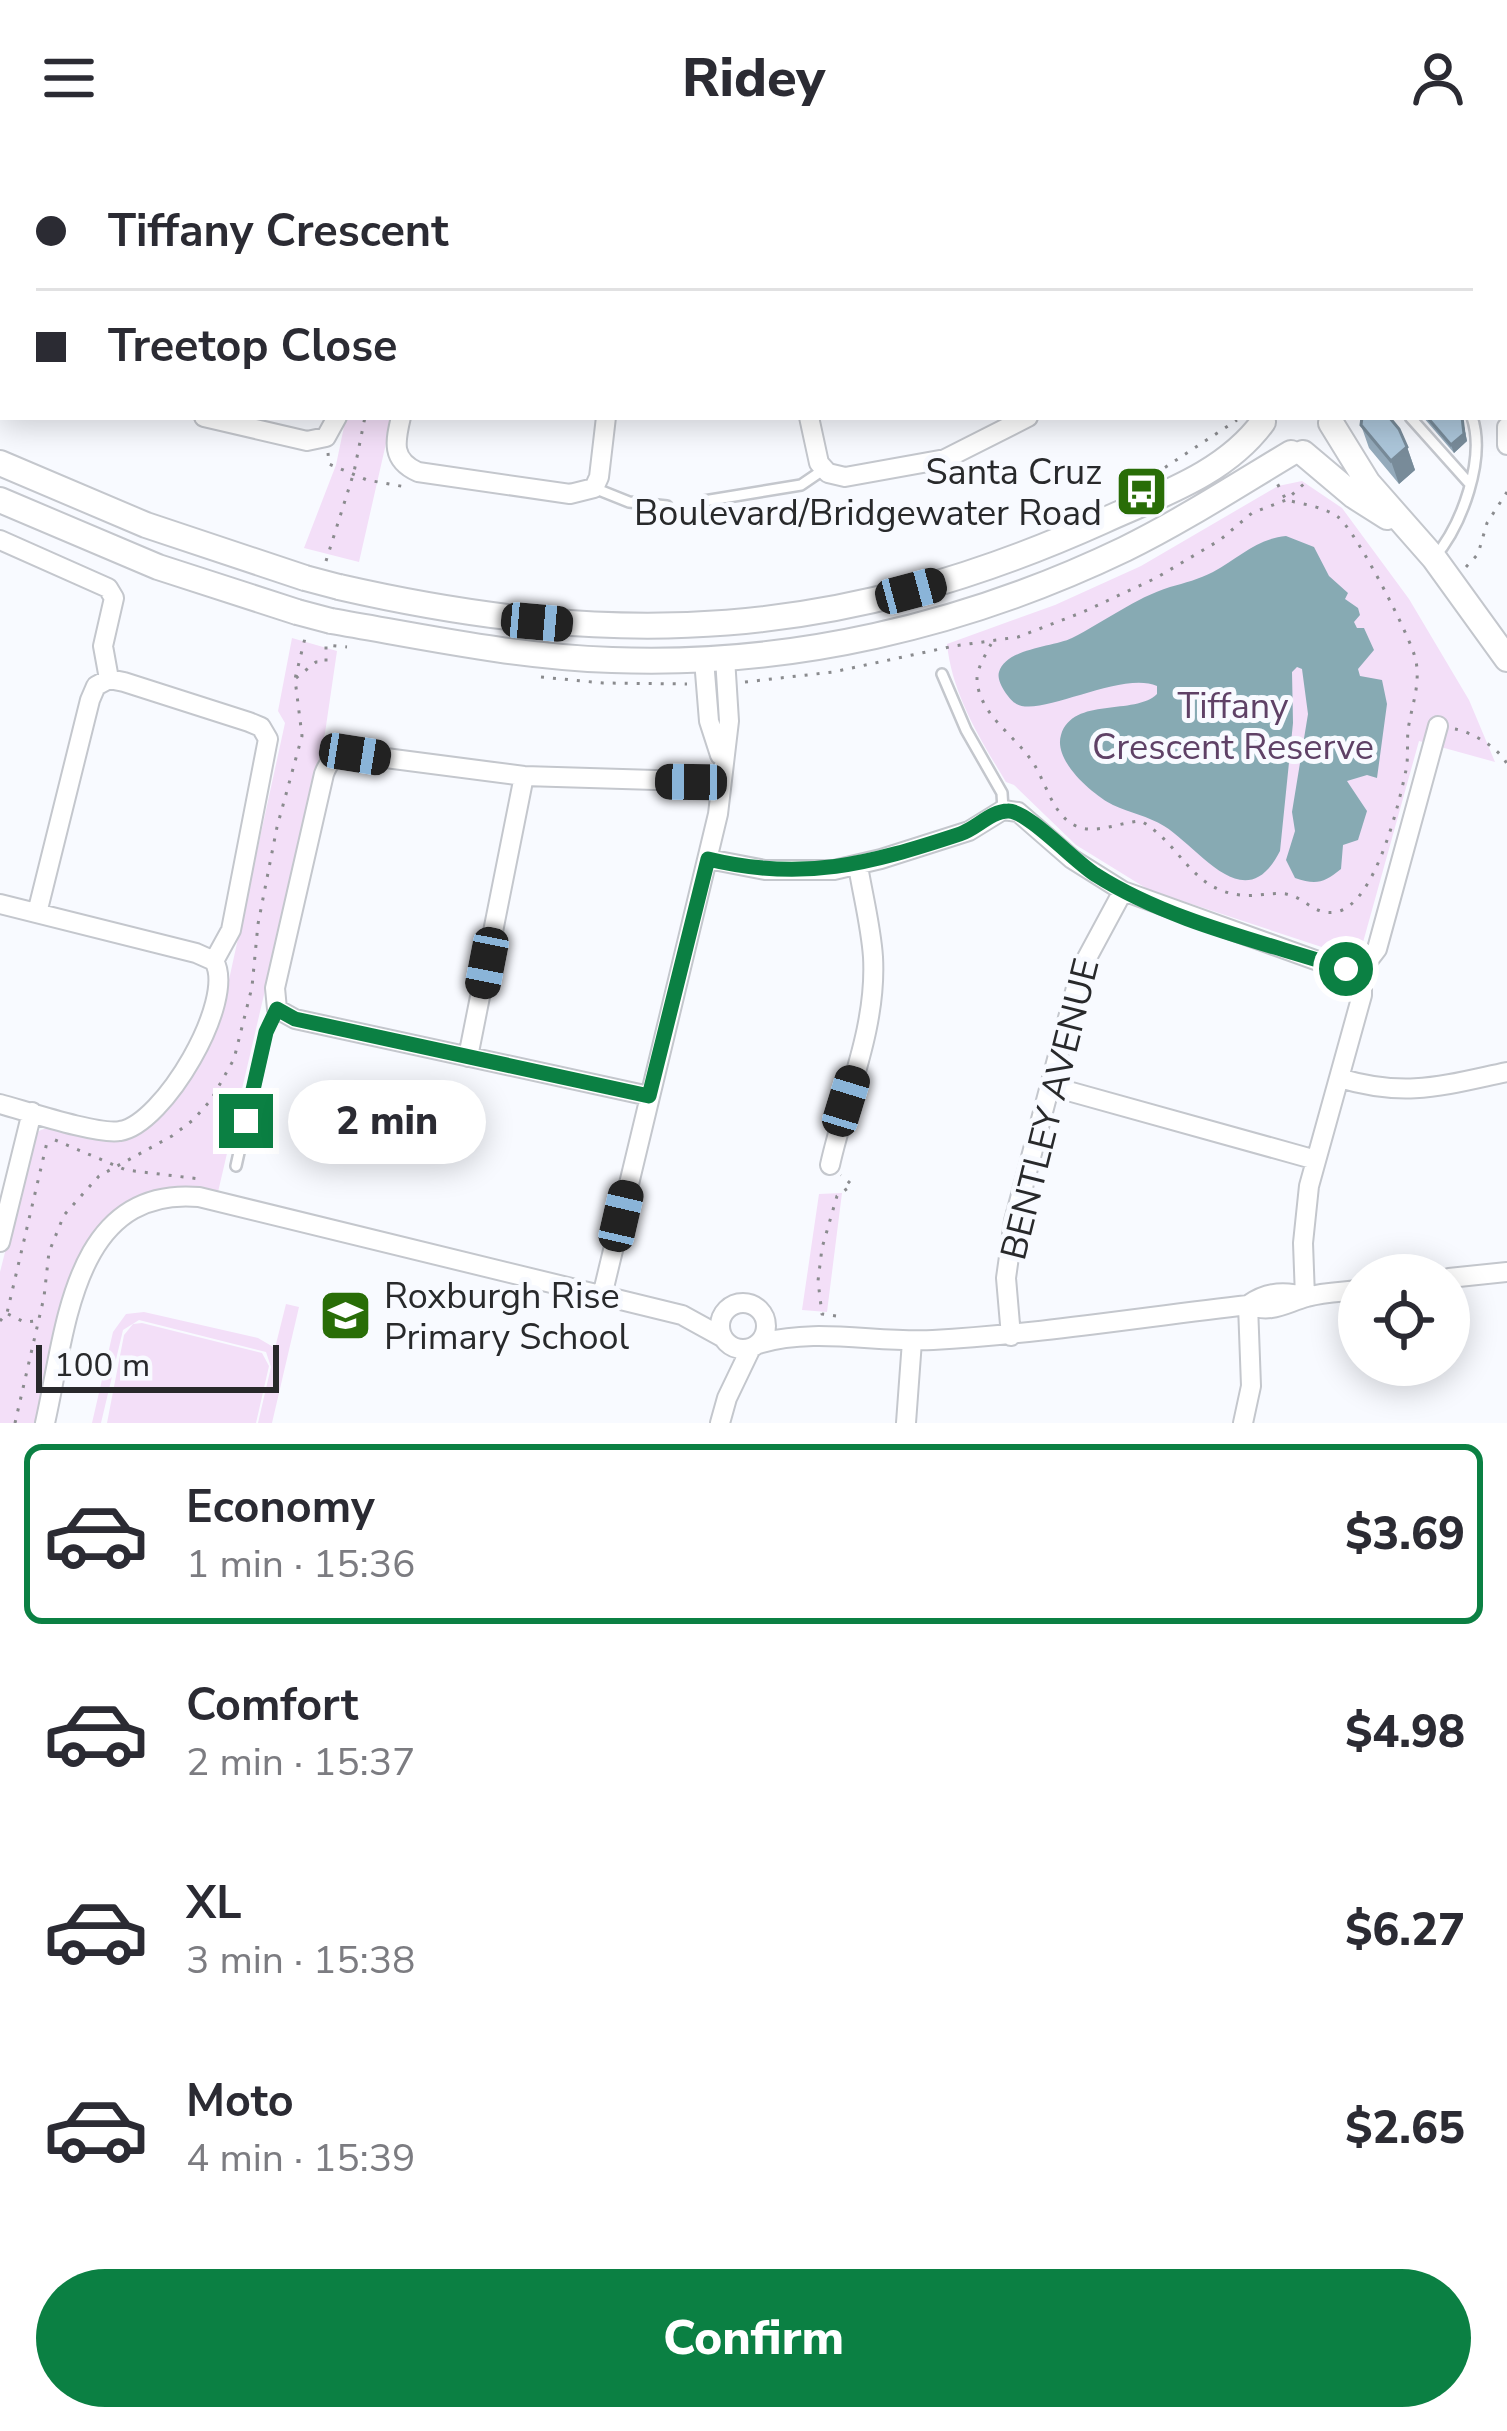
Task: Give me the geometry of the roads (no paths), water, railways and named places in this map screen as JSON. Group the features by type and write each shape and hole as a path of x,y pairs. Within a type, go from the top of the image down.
{"street":[{"path":"223,420 307,441 326,437 335,420"},
{"path":"400,420 397,456 418,472 570,494 594,488 606,420"},
{"path":"810,420 823,470 844,477 945,459 1022,420"},
{"path":"0,463 146,525 338,587 537,622 615,628 712,625 868,603 955,580 1040,549 1221,464 1250,440 1255,420"},
{"path":"1257,420 1272,442 1297,453 1410,530"},
{"path":"0,500 158,567 331,621 522,654 613,660 714,659 871,638 961,614 1046,584 1127,548 1322,442 1331,420"},
{"path":"1331,420 1369,483 1434,558 1507,659"},
{"path":"1507,428 1507,445"},
{"path":"0,540 108,588 114,598 104,646 109,680"},
{"path":"602,1296 708,859 721,782 729,721 714,659 712,625"},
{"path":"37,914 90,700 96,686 109,680 249,722 268,739 231,930 214,961"},
{"path":"1357,975 1377,949 1438,726"},
{"path":"649,1096 295,1019 277,1009 275,988 329,761 341,754 524,776 721,782"},
{"path":"468,1057 524,776"},
{"path":"708,859 796,872 858,866 969,831 1003,810 1018,812 1072,859 1123,891 1357,975 1362,995 1304,1214 1305,1297"},
{"path":"830,1166 865,1038 871,997 873,958 858,866"},
{"name":"BENTLEY AVENUE","path":"1011,1336 1008,1250 1081,969 1123,891"},
{"path":"0,904 196,953 214,961 220,971 203,1038 180,1078 132,1126 117,1132 0,1104"},
{"path":"1339,1078 1395,1091 1426,1090 1507,1072"},
{"path":"1050,1086 1316,1160"},
{"path":"0,1242 32,1112"},
{"path":"45,1423 76,1288 91,1249 122,1216 166,1198 200,1197 682,1315 724,1313"},
{"path":"1470,1276 1507,1272"},
{"path":"682,1315 739,1349 802,1334 912,1341 1011,1336 1248,1305 1276,1293 1305,1297 1338,1293"},
{"path":"727,1398 720,1325 724,1313 735,1304 750,1304 765,1318 802,1334"},
{"path":"1243,1423 1251,1386 1248,1305"},
{"path":"721,1423 727,1398 765,1332 765,1318"},
{"path":"906,1423 912,1341"}],"lane":[{"path":"1413,420 1469,483"},
{"path":"1434,558 1454,529 1469,483 1477,436 1473,420"},
{"path":"704,501 801,485 823,470"},
{"path":"594,488 628,502 667,506"},
{"path":"943,674 966,730 1002,793 1003,810"},
{"path":"236,1166 266,1032 277,1009"}],"water":[{"path":"1286,536 1314,547 1329,576 1348,593 1345,599 1358,608 1360,615 1354,622 1357,628 1364,628 1374,650 1358,669 1360,676 1382,680 1387,704 1377,778 1367,775 1347,781 1367,811 1358,840 1343,845 1341,869 1314,882 1295,878 1286,860 1295,831 1292,812 1308,714 1302,669 1292,672 1293,723 1280,851 1266,871 1252,879 1222,873 1164,826 1105,800 1076,776 1063,756 1061,735 1078,715 1147,700 1157,694 1157,686 1122,684 1026,706 1009,697 999,676 1003,664 1020,653 1072,638 1144,597 1208,574 1257,545"}],"place":[{"name":"Santa Cruz Boulevard/Bridgewater Road","path":"1141,492"},
{"name":"Roxburgh Rise Primary School","path":"345,1316"}],"park label":[{"name":"Tiffany Crescent Reserve","path":"1233,726"}]}
